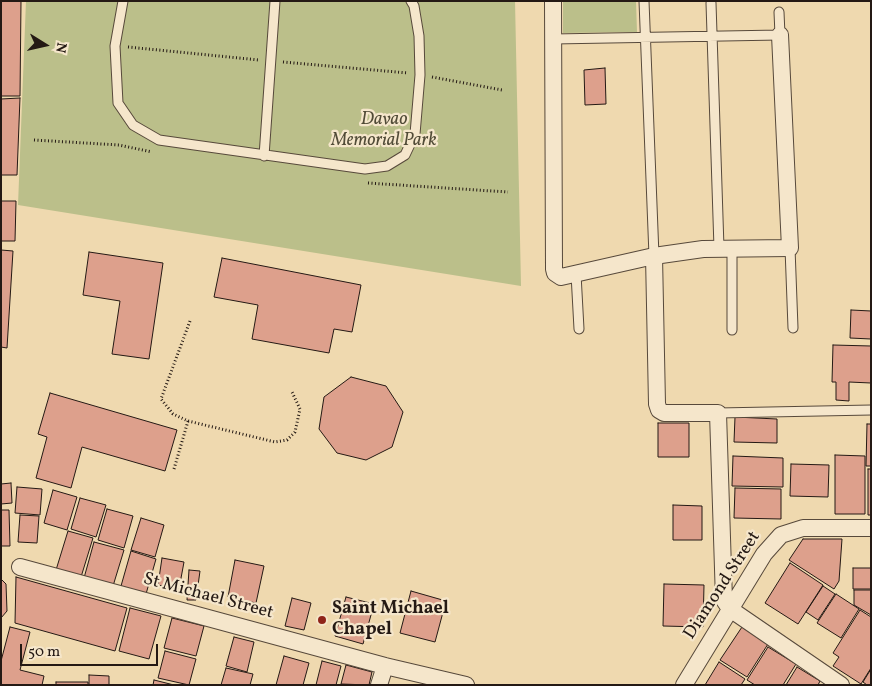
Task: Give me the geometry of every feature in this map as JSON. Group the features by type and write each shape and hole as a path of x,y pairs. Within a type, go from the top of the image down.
{"street":[{"path":"553,1 554,269 555,273 560,276 654,256 726,248 790,248 780,35"},
{"path":"654,256 657,404 659,410 664,413 718,413 723,595 730,609 841,685"},
{"name":"Diamond Street","path":"684,685 764,554 781,535 803,528 871,528"},
{"name":"St Michael Street","path":"20,566 385,666 466,685"},
{"path":"380,685 385,666"}],"lane":[{"path":"123,1 115,46 118,103 133,125 159,140 365,169 387,166 404,155 414,134 420,74 418,36 412,1"},
{"path":"264,156 276,1"},
{"path":"644,1 654,256"},
{"path":"711,3 732,330"},
{"path":"553,39 780,35 779,12"},
{"path":"790,248 793,328"},
{"path":"576,274 578,329"},
{"path":"718,413 871,410"}],"path":[{"path":"115,46 420,74 502,90"},
{"path":"190,320 161,399 173,414 188,422 275,442 287,440 295,432 300,409 292,392"},
{"path":"174,469 188,422"}],"green space":[{"name":"Davao Memorial Park","path":"26,1 515,1 521,286 18,205"},
{"path":"563,1 636,1 637,32 563,33"}],"building":[{"path":"1,1 21,1 20,96 1,96"},
{"path":"605,68 606,104 585,105 584,70"},
{"path":"20,98 17,175 1,175 1,99"},
{"path":"1,201 16,201 15,241 1,241"},
{"path":"1,250 13,251 7,348 1,347"},
{"path":"89,252 163,263 149,359 112,354 120,301 83,295"},
{"path":"222,258 361,285 352,332 334,329 329,353 252,339 258,305 214,297"},
{"path":"851,310 871,311 871,339 850,338"},
{"path":"833,345 871,346 871,383 849,382 849,401 836,400 836,382 832,382"},
{"path":"351,377 386,386 403,412 392,447 366,460 337,453 319,429 324,397"},
{"path":"50,393 177,430 165,471 82,447 71,488 36,478 47,437 38,434"},
{"path":"735,417 777,419 777,443 734,442"},
{"path":"658,423 689,423 689,457 658,457"},
{"path":"867,424 871,424 871,466 866,466"},
{"path":"835,455 865,456 865,514 835,514"},
{"path":"733,456 783,458 783,487 732,486"},
{"path":"791,464 829,465 828,497 790,496"},
{"path":"868,469 871,469 871,515 868,515"},
{"path":"11,483 12,503 1,504 1,484"},
{"path":"17,487 42,489 40,515 15,513"},
{"path":"735,488 781,489 781,519 734,518"},
{"path":"53,490 77,497 67,530 44,523"},
{"path":"80,498 106,505 96,537 71,529"},
{"path":"673,505 702,506 702,540 673,540"},
{"path":"107,509 133,516 124,548 98,540"},
{"path":"1,510 9,510 10,546 1,546"},
{"path":"20,515 39,516 37,543 18,542"},
{"path":"141,518 164,525 155,557 131,550"},
{"path":"68,531 93,538 81,577 56,570"},
{"path":"803,539 842,539 839,581 834,589 789,560"},
{"path":"94,542 124,550 113,586 84,578"},
{"path":"131,551 156,559 146,594 121,586"},
{"path":"162,558 184,562 179,589 158,585"},
{"path":"235,560 264,566 256,603 228,597"},
{"path":"790,563 823,585 798,624 765,603"},
{"path":"853,568 871,568 871,589 853,589"},
{"path":"189,570 200,571 196,600 187,600"},
{"path":"16,577 127,608 115,651 15,623"},
{"path":"1,579 6,584 7,611 1,618"},
{"path":"664,584 704,585 703,627 663,626"},
{"path":"823,586 835,594 818,620 806,612"},
{"path":"854,590 871,590 871,615 854,605"},
{"path":"411,591 446,601 435,642 400,633"},
{"path":"836,594 859,609 841,638 817,623"},
{"path":"346,597 374,604 363,644 335,636"},
{"path":"292,598 311,603 304,630 285,626"},
{"path":"130,608 161,616 149,659 119,651"},
{"path":"860,610 871,617 871,668 861,684 833,666 839,657 833,653"},
{"path":"172,618 204,626 196,656 164,648"},
{"path":"10,627 30,632 20,670 44,676 42,685 1,685 1,661"},
{"path":"742,627 768,644 747,677 720,660"},
{"path":"234,637 254,642 247,672 226,666"},
{"path":"768,647 796,664 783,685 755,685 747,680"},
{"path":"165,651 196,659 189,685 158,678"},
{"path":"284,656 309,663 303,685 276,685"},
{"path":"322,661 341,666 336,685 316,685"},
{"path":"719,662 745,679 741,685 705,685"},
{"path":"346,665 372,672 369,685 341,684"},
{"path":"797,667 820,681 818,685 786,685"},
{"path":"226,668 253,674 250,685 221,685"},
{"path":"871,669 871,685 867,685 863,682"},
{"path":"89,675 109,676 109,685 89,685"},
{"path":"154,680 174,685 153,685"},
{"path":"56,682 88,682 88,685 56,685"}],"place":[{"name":"Saint Michael Chapel","path":"322,620"}]}
